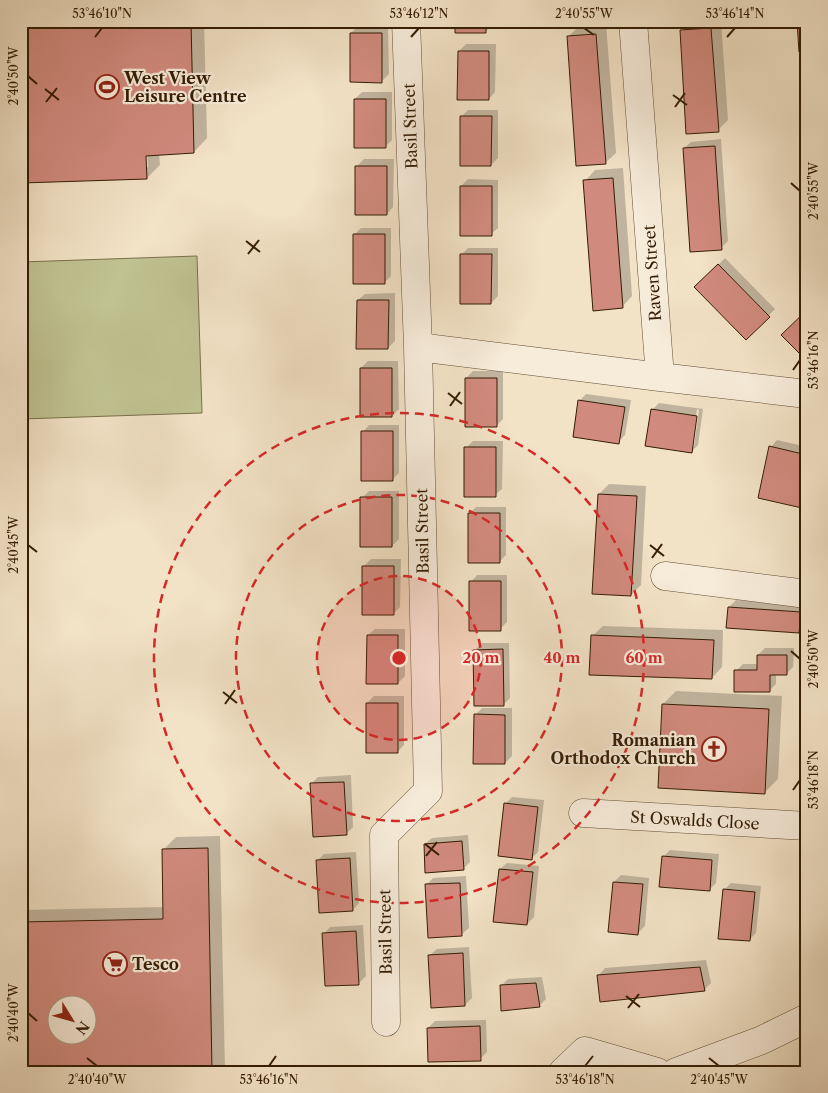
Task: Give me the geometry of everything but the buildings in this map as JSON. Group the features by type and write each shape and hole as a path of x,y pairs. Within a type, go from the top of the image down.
{"street":[{"name":"Basil Street","path":"386,1022 384,835 428,791 418,347 406,21"},
{"name":"Raven Street","path":"633,21 660,377"},
{"path":"418,347 807,394"},
{"path":"665,576 807,594"},
{"name":"St Oswalds Close","path":"583,813 807,826"},
{"path":"676,1072 762,1040 807,1018"},
{"path":"563,1072 585,1051 657,1072"}],"green space":[{"path":"197,256 202,413 21,419 21,262"}],"place":[{"name":"West View Leisure Centre","path":"107,87"},
{"name":"Romanian Orthodox Church","path":"714,749"},
{"name":"Tesco","path":"115,964"}]}
